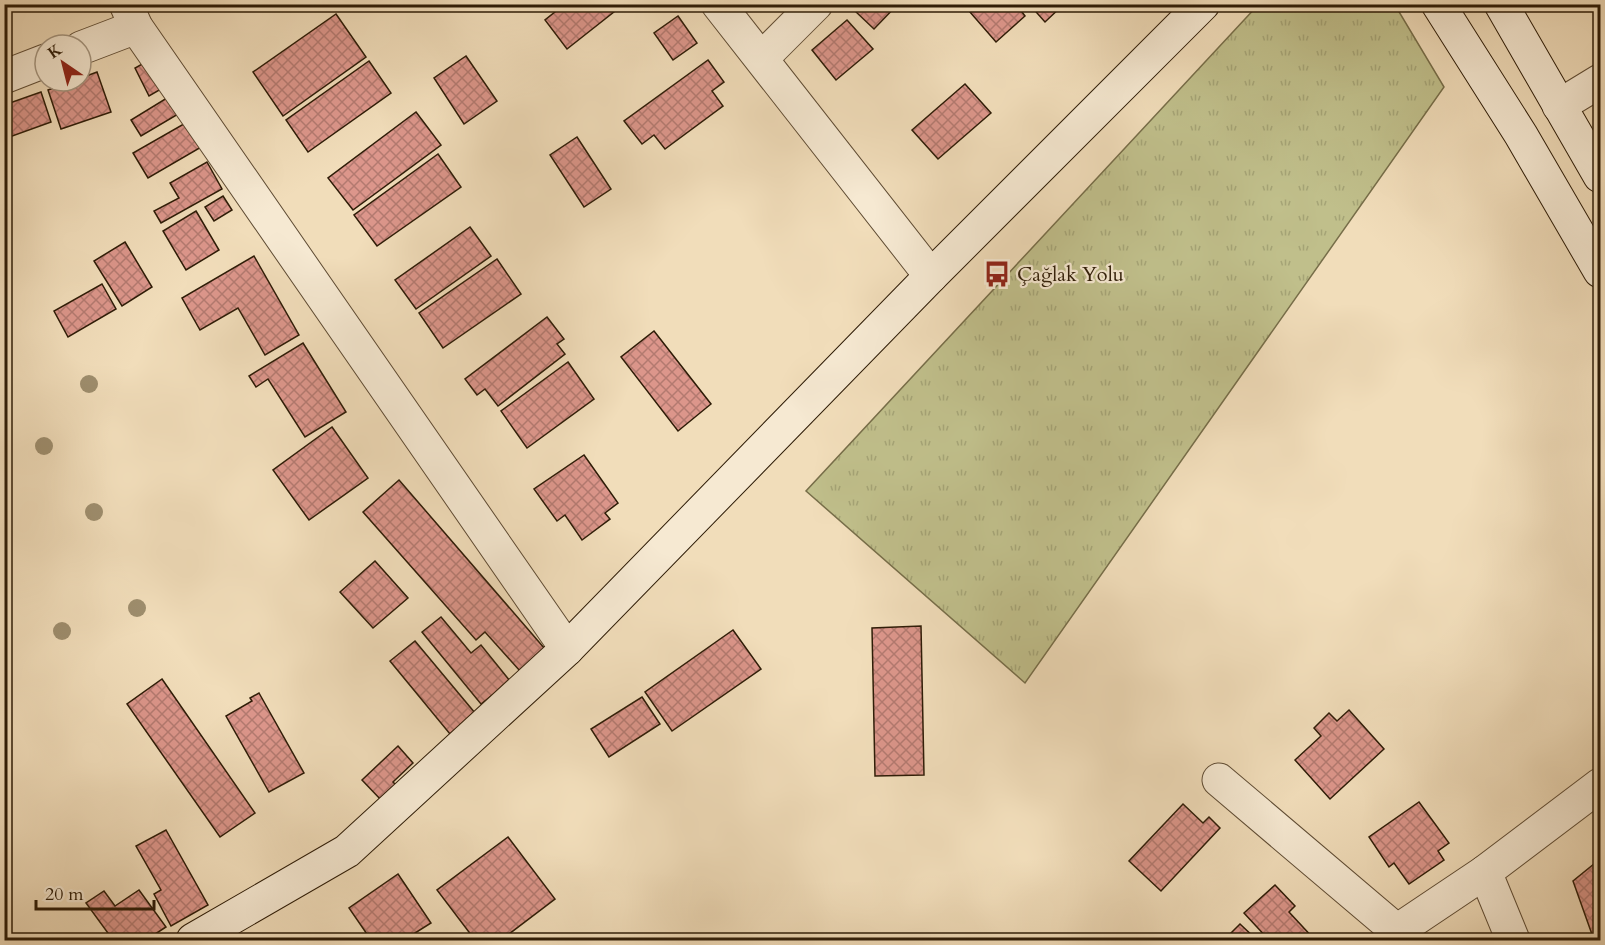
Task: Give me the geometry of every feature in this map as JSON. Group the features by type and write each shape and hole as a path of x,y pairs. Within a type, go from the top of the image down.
{"street":[{"path":"718,4 931,276"},
{"path":"762,58 816,4"},
{"path":"200,939 347,851 567,648 931,276 1203,4"},
{"path":"1438,4 1521,135 1600,271"},
{"path":"1501,4 1600,176"},
{"path":"93,40 131,16 567,648"},
{"path":"4,77 33,66"},
{"path":"1559,106 1600,81"},
{"path":"1219,780 1397,931 1485,872 1600,785"},
{"path":"1485,872 1513,940"}],"green space":[{"path":"1258,5 1395,5 1444,87 1025,683 806,491"}],"building":[{"path":"565,4 624,4 567,49 545,20"},
{"path":"861,4 898,4 874,29 855,11"},
{"path":"963,4 1016,4 1025,16 996,42"},
{"path":"1029,4 1064,4 1045,22"},
{"path":"336,14 366,57 283,116 253,72"},
{"path":"678,16 697,43 673,60 654,33"},
{"path":"847,20 873,49 836,80 812,50"},
{"path":"466,56 497,101 464,124 434,78"},
{"path":"153,58 168,85 149,96 135,68"},
{"path":"708,60 724,82 712,91 723,106 665,149 654,135 642,144 624,121"},
{"path":"369,61 391,93 308,152 286,120"},
{"path":"97,72 111,112 61,129 49,93 93,93 93,74"},
{"path":"965,84 991,113 938,159 912,130"},
{"path":"41,93 51,122 4,139 4,105"},
{"path":"175,93 185,110 141,136 131,120"},
{"path":"416,112 441,145 353,210 328,178"},
{"path":"189,121 203,146 148,178 133,153"},
{"path":"577,137 611,189 584,207 550,155"},
{"path":"438,154 461,187 377,246 354,215"},
{"path":"207,162 222,189 161,223 154,211 179,198 170,183"},
{"path":"223,196 232,210 214,221 205,207"},
{"path":"196,211 219,250 186,270 163,231"},
{"path":"470,227 491,256 416,309 395,280"},
{"path":"125,242 152,287 122,306 94,261"},
{"path":"254,256 299,335 265,355 238,308 200,330 182,298"},
{"path":"497,259 521,294 443,348 419,313"},
{"path":"102,284 116,309 68,337 54,311"},
{"path":"547,317 564,339 557,344 565,354 498,406 485,389 477,395 465,379"},
{"path":"654,331 711,404 678,431 621,357"},
{"path":"303,343 346,412 305,437 268,379 256,387 249,376"},
{"path":"568,362 594,399 527,448 501,411"},
{"path":"332,427 368,478 309,520 273,470"},
{"path":"584,455 618,503 605,513 610,519 582,540 565,515 557,521 534,489"},
{"path":"399,480 545,649 520,671 485,632 476,640 363,512"},
{"path":"375,561 408,598 373,628 340,592"},
{"path":"441,617 471,653 481,645 510,681 481,704 422,632"},
{"path":"921,626 924,775 875,776 872,628"},
{"path":"733,630 761,669 672,731 645,692"},
{"path":"415,641 475,713 450,734 390,661"},
{"path":"162,679 255,813 220,837 127,704"},
{"path":"259,693 304,773 269,792 226,716 252,701 250,698"},
{"path":"642,697 660,724 609,757 591,729"},
{"path":"1349,710 1384,749 1330,799 1295,760 1321,736 1314,728 1329,713 1337,721"},
{"path":"398,746 413,763 393,782 398,787 382,801 362,780"},
{"path":"1419,802 1449,843 1438,851 1444,860 1409,884 1394,863 1389,867 1369,837"},
{"path":"1183,804 1203,823 1209,817 1220,828 1161,891 1129,861"},
{"path":"166,830 208,905 171,926 154,894 161,890 136,846"},
{"path":"508,837 555,899 501,940 475,940 437,890"},
{"path":"1600,859 1600,940 1594,940 1573,881"},
{"path":"398,874 431,923 404,940 371,940 349,908"},
{"path":"1275,885 1295,906 1289,912 1315,940 1269,940 1244,913"},
{"path":"139,890 166,927 146,940 113,940 86,903 104,891 115,906"},
{"path":"1240,924 1257,940 1224,940"}],"place":[{"name":"Çağlak Yolu","path":"997,274"}]}
